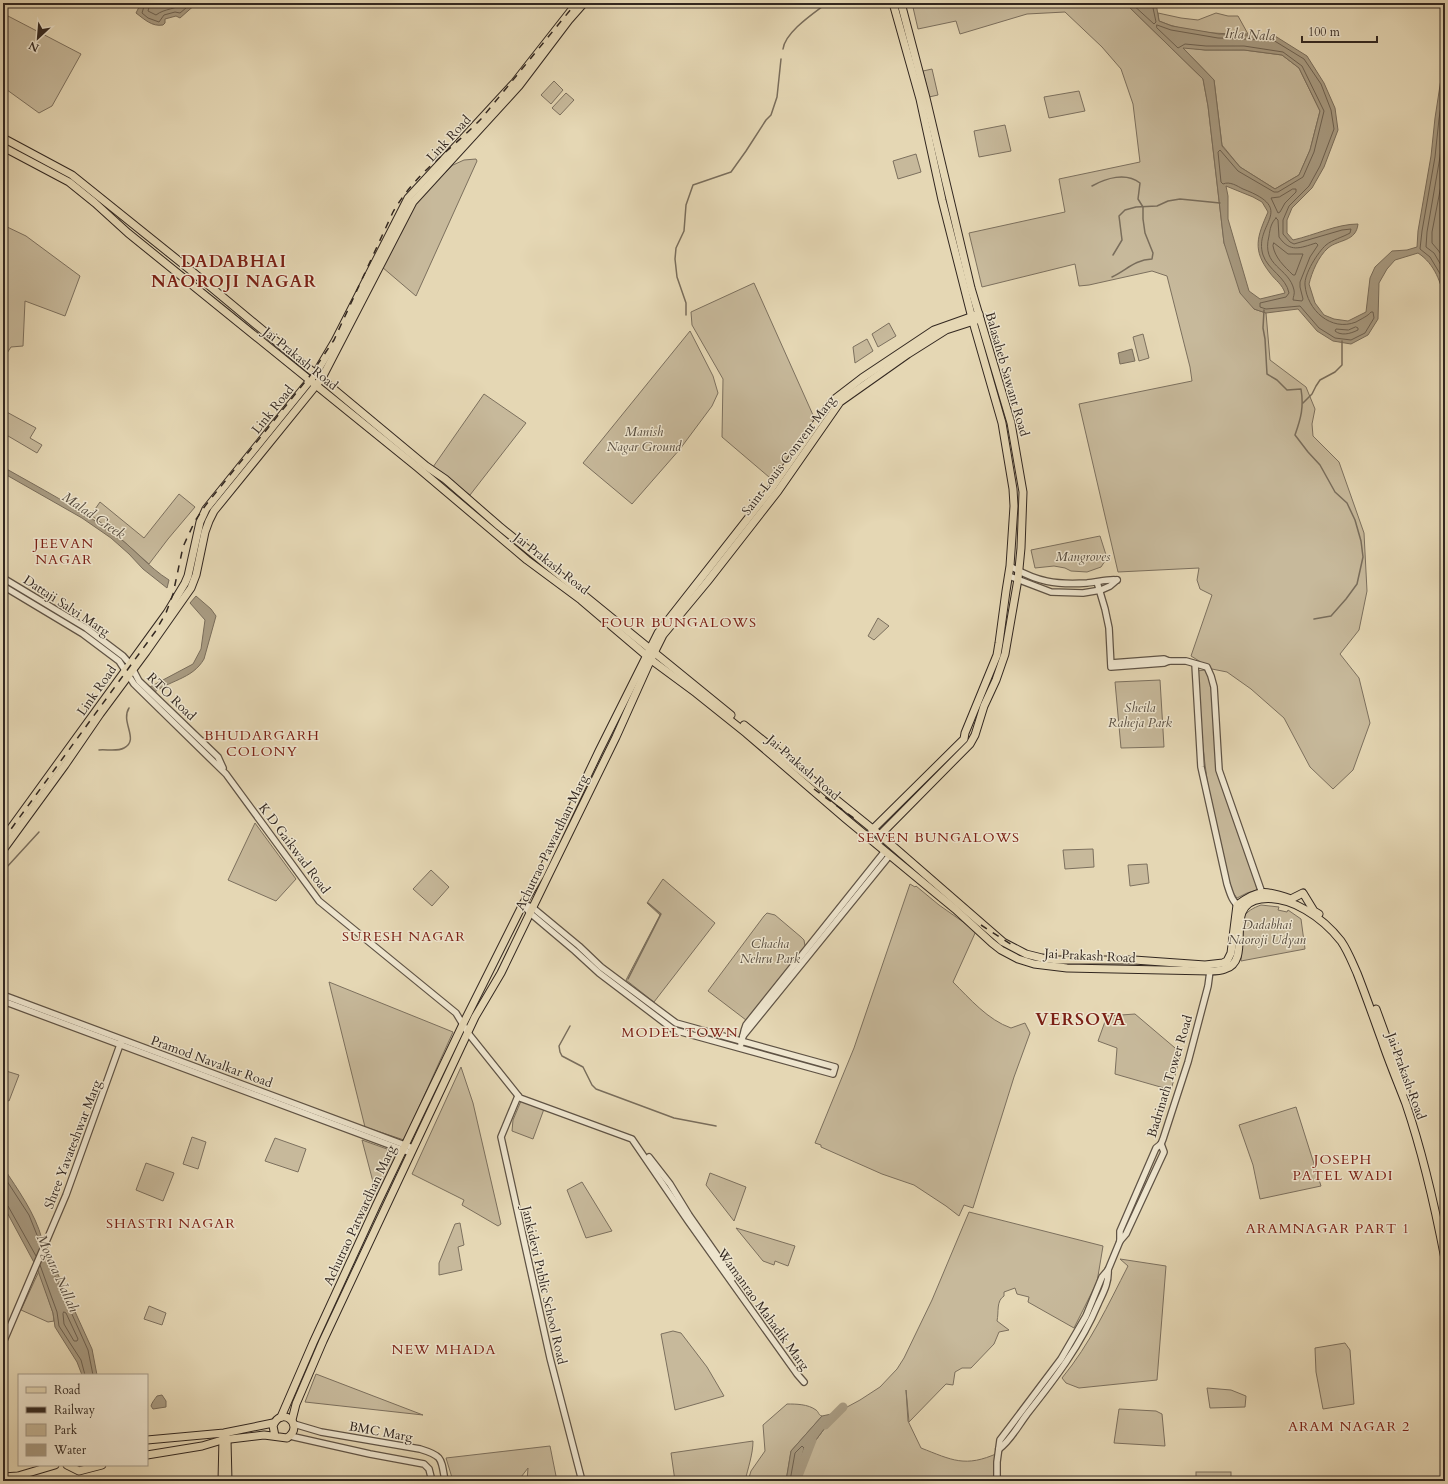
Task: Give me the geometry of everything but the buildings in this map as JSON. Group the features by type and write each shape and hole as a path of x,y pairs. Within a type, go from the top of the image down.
{"main road":[{"name":"Link Road","path":"3,850 167,613 185,583 200,522 206,509 316,373 335,341 408,198 515,82 577,3"},
{"name":"Link Road","path":"3,839 190,588 196,575 205,532 214,511 317,386 413,202 519,86 569,20 584,3"},
{"name":"Balasaheb Sawant Road","path":"880,835 970,744 975,735 984,706 996,680 1005,654 1018,579 1022,535 1023,492 1011,423 976,318 942,200 920,99 893,3"},
{"name":"Balasaheb Sawant Road","path":"872,830 964,739 965,733 997,655 1009,576 1014,506 1013,489 1002,422 976,318 926,98 901,3"},
{"name":"Jai Prakash Road","path":"3,138 72,175 194,273 426,466 445,479 499,526 880,835 1003,942 1018,950 1042,958 1067,961 1134,960 1205,965 1223,963 1227,961 1231,953 1240,907"},
{"name":"Jai Prakash Road","path":"3,147 69,182 128,233 417,467 527,560 581,600 648,657 734,723 820,797 955,909 992,944 1010,955 1027,962 1067,968 1210,971 1225,969 1232,965 1238,948 1240,907"},
{"name":"Saint Louis Convent Marg","path":"648,657 782,486 838,405 908,354 946,330 976,318"},
{"name":"Achutrao Pawardhan Marg","path":"464,1024 648,657"},
{"name":"Achutrao Pawardhan Marg","path":"468,1033 475,1017 501,973 616,737 648,657"},
{"path":"820,797 825,791"},
{"name":"Jai Prakash Road","path":"1262,893 1271,893 1291,899 1303,893 1314,911 1335,927 1344,939 1359,966 1368,996 1385,1041 1399,1068 1435,1202 1445,1259"},
{"path":"1240,907 1250,896 1262,893"},
{"name":"Jai Prakash Road","path":"1240,907 1254,900 1276,899 1299,906 1320,919 1332,930 1348,953 1368,996"},
{"name":"Achutrao Patwardhan Marg","path":"281,1417 313,1343 464,1024"},
{"name":"Achutrao Patwardhan Marg","path":"292,1422 296,1404 323,1341 468,1033"},
{"name":"Jai Prakash Road","path":"1440,1224 1445,1236"},
{"path":"148,1440 224,1433 273,1423 281,1417 289,1418 292,1422 294,1430 290,1436 283,1438 264,1435 225,1440 202,1446 148,1455"},
{"path":"273,1423 272,1429 275,1436"},
{"path":"222,1481 225,1464 224,1433"},
{"path":"225,1464 228,1481"},
{"path":"3,1472 14,1474 38,1466"},
{"path":"3,1477 50,1466"},
{"path":"69,1466 79,1471 98,1466"}],"street":[{"path":"1009,576 1052,592 1083,593 1110,586 1117,580 1107,579 1097,582 1052,583 1018,571 1010,566"},
{"name":"Dattaji Salvi Marg","path":"3,578 86,628 123,656 129,670"},
{"path":"1097,582 1109,628 1111,665 1164,659 1168,661 1186,661 1207,667 1214,687 1219,770 1262,893"},
{"name":"Dattaji Salvi Marg","path":"3,586 83,634 119,660 129,670"},
{"path":"1194,664 1201,767 1223,868 1232,898 1240,907"},
{"name":"RTO Road","path":"129,670 218,757 226,774 247,801"},
{"name":"K D Gaikwad Road","path":"247,801 319,901 456,1013 464,1024 468,1033"},
{"path":"740,1049 743,1039 743,1031 746,1025 888,853"},
{"path":"523,904 531,910 579,946 601,967 676,1023 743,1039 835,1067 833,1074 674,1030 599,974 531,910"},
{"name":"Badrinath Tower Road","path":"997,1481 999,1449 1006,1444 1026,1415 1048,1389 1081,1338 1109,1280 1108,1270 1120,1241 1120,1231 1156,1148 1161,1144 1188,1062 1208,986 1210,971"},
{"name":"Pramod Navalkar Road","path":"3,995 121,1042 412,1151"},
{"name":"Pramod Navalkar Road","path":"3,1002 121,1042"},
{"name":"Wamanrao Mahadik Marg","path":"468,1033 518,1096 520,1098 632,1139 704,1244 798,1376 804,1382 801,1374 714,1250 670,1184 635,1138 628,1134 518,1096"},
{"name":"Shree Yavateshwar Marg","path":"3,1343 34,1267 66,1195 121,1042"},
{"name":"Jankidevi Public School Road","path":"518,1096 501,1137 550,1358 582,1481"},
{"name":"BMC Marg","path":"292,1422 321,1432 420,1449 435,1454 442,1461 445,1481"},
{"name":"BMC Marg","path":"290,1436 370,1454 424,1464 429,1469 432,1481"}],"green space":[{"path":"912,3 1125,3 1203,79 1208,106 1224,243 1254,309 1266,313 1270,360 1306,387 1315,409 1312,424 1313,436 1339,462 1364,533 1367,591 1359,630 1340,654 1359,678 1370,723 1353,770 1333,789 1310,767 1284,718 1251,689 1227,672 1212,669 1191,656 1212,595 1200,589 1197,580 1199,568 1118,572 1079,404 1192,381 1190,367 1167,276 1152,271 1079,286 1075,264 982,287 969,233 1065,212 1059,179 1140,162 1133,104 1121,69 1102,47 1065,12 1027,14 960,34 956,21 918,29"},
{"path":"1158,13 1198,20 1216,13 1228,16 1238,16 1248,34 1214,33 1180,28 1159,21"},
{"path":"3,16 8,16 81,54 52,106 39,113 3,87"},
{"path":"1182,47 1205,50 1244,50 1282,55 1299,68 1320,111 1310,150 1299,175 1275,189 1240,167 1222,145 1214,80"},
{"path":"932,69 938,95 929,97 923,71"},
{"path":"554,81 563,90 551,104 541,95"},
{"path":"1079,91 1085,111 1049,118 1044,97"},
{"path":"566,93 574,100 560,115 552,108"},
{"path":"1005,125 1011,151 979,157 974,131"},
{"path":"916,154 921,172 898,179 893,161"},
{"path":"476,159 477,161 416,296 382,267 417,201 453,165 464,160"},
{"path":"3,225 26,236 80,276 65,316 25,301 23,346 11,347 3,359"},
{"path":"754,283 817,424 776,483 722,437 723,379 692,325 691,312"},
{"path":"889,323 896,336 878,347 872,334"},
{"name":"Manish Nagar Ground","path":"690,331 713,376 718,393 712,406 680,449 632,504 583,463"},
{"path":"1143,334 1149,358 1139,361 1133,337"},
{"path":"867,339 873,351 855,363 853,347"},
{"path":"484,394 526,423 470,495 433,467"},
{"path":"3,410 36,428 30,438 42,445 37,453 3,433"},
{"path":"179,494 195,507 149,564 113,532 91,515 100,502 144,538"},
{"name":"Mangroves","path":"1100,536 1107,558 1101,567 1087,572 1071,571 1054,566 1035,568 1031,550"},
{"path":"878,618 889,626 874,640 868,636"},
{"path":"1206,670 1212,685 1217,770 1254,876 1257,890 1237,898 1230,887 1226,875 1207,780 1196,671"},
{"name":"Sheila Raheja Park","path":"1160,680 1164,747 1121,748 1115,682"},
{"path":"255,823 296,879 276,901 228,880"},
{"path":"1093,849 1094,867 1065,869 1063,850"},
{"path":"1147,864 1149,883 1130,886 1128,865"},
{"path":"431,870 449,887 432,906 413,889"},
{"path":"663,879 715,923 654,1002 626,980 660,915 647,903"},
{"path":"910,884 915,887 916,886 939,905 976,931 953,982 973,1002 995,1020 1011,1028 1025,1023 1030,1033 1014,1077 973,1208 964,1205 959,1216 914,1185 882,1174 815,1143 854,1048"},
{"name":"Dadabhai Naoroji Udyan","path":"1261,905 1279,907 1278,910 1287,912 1288,910 1301,919 1305,949 1241,961 1242,919 1250,910"},
{"name":"Chacha Nehru Park","path":"767,913 775,915 801,937 804,940 805,946 746,1020 708,991"},
{"path":"329,982 453,1032 404,1140 365,1127"},
{"path":"1135,1014 1181,1053 1171,1090 1115,1074 1117,1048 1098,1041 1107,1016"},
{"path":"461,1067 473,1103 501,1224 498,1226 462,1205 464,1200 412,1174"},
{"path":"3,1070 19,1075 9,1101 3,1099"},
{"path":"521,1101 544,1109 533,1139 512,1131 513,1120"},
{"path":"1296,1107 1321,1186 1260,1199 1253,1165 1239,1125"},
{"path":"192,1137 206,1142 198,1169 183,1164"},
{"path":"275,1138 306,1149 298,1172 265,1161"},
{"path":"362,1140 398,1153 377,1197"},
{"path":"146,1163 174,1173 163,1201 136,1190"},
{"path":"710,1173 746,1187 734,1221 706,1185"},
{"path":"582,1182 612,1231 586,1238 567,1190"},
{"path":"969,1212 1103,1246 1097,1282 1074,1328 1028,1302 1029,1297 1017,1294 1015,1288 1004,1292 1004,1296 1001,1298 999,1304 997,1321 1009,1330 999,1332 994,1344 971,1368 962,1368 955,1372 953,1385 946,1384 909,1422 906,1390 908,1421 921,1448 959,1461 986,1458 998,1453 998,1481 800,1481 807,1452 836,1413 880,1387 897,1369 904,1358 932,1300"},
{"path":"460,1223 464,1245 458,1247 462,1270 439,1275 439,1263 455,1224"},
{"path":"736,1228 795,1246 788,1266 775,1261 774,1265 763,1261"},
{"path":"1120,1259 1166,1266 1157,1380 1079,1388 1066,1383 1062,1378 1090,1338 1128,1266"},
{"path":"39,1271 53,1313 54,1321 48,1322 21,1310"},
{"path":"149,1306 166,1313 162,1325 144,1319"},
{"path":"673,1331 681,1333 707,1367 724,1396 675,1410 661,1334"},
{"path":"1345,1343 1350,1350 1354,1404 1323,1409 1316,1372 1315,1348"},
{"path":"316,1374 423,1415 305,1402"},
{"path":"1207,1388 1231,1390 1246,1396 1245,1407 1210,1408"},
{"path":"787,1404 809,1407 816,1410 822,1416 791,1451 786,1481 748,1481 751,1471 765,1451 763,1425"},
{"path":"1119,1409 1156,1411 1162,1414 1165,1446 1114,1443"},
{"path":"753,1441 745,1481 675,1481 671,1453"},
{"path":"550,1446 557,1481 527,1481 528,1468 518,1481 453,1481 446,1458"},
{"path":"1196,1472 1231,1472 1231,1481 1196,1481"}],"water":[{"path":"141,3 197,3 180,18 176,16 165,19 165,23 163,25 155,25 148,22 136,13"},
{"path":"1125,3 1156,3 1159,21 1172,26 1219,34 1275,36 1307,56 1324,83 1335,108 1338,130 1324,167 1312,188 1292,208 1287,220 1287,233 1293,240 1350,224 1358,224 1357,230 1351,237 1332,245 1324,252 1316,265 1309,284 1315,303 1324,315 1334,319 1348,321 1366,312 1370,278 1375,267 1392,251 1407,250 1417,247 1418,231 1431,156 1445,53 1445,301 1433,268 1424,257 1418,253 1395,260 1387,269 1379,283 1378,319 1368,335 1351,344 1333,341 1317,331 1298,309 1266,313 1254,309 1240,293 1224,243 1208,106 1203,79","holes":["1183,48 1205,50 1244,50 1282,55 1299,68 1320,111 1310,150 1299,175 1275,189 1240,167 1222,146 1214,80","1226,186 1262,202 1268,212 1259,236 1259,250 1264,265 1281,285 1285,293 1260,299 1249,291 1228,219 1228,196"]},
{"path":"1132,349 1135,361 1120,364 1118,353"},
{"path":"3,467 73,507 113,533 161,575 169,580 167,588 143,569 111,538 82,518 3,473"},
{"path":"196,596 211,609 216,616 204,659 199,666 186,676 165,686 151,695 146,689 193,664 201,649 205,620 190,603"},
{"name":"Mogara Nallah","path":"3,1167 26,1202 35,1220 42,1239 92,1349 97,1374 82,1374 77,1362 55,1327 53,1313 37,1268 3,1205"},
{"path":"162,1395 166,1401 166,1407 153,1409 151,1406 153,1402 157,1396"},
{"path":"836,1413 807,1452 800,1481 786,1481 791,1451 822,1416"}],"pier":[{"path":"21,1466 61,1466 50,1481 10,1481"}],"waterway":[{"path":"783,49 789,36 794,30 827,3"},
{"path":"686,315 686,303 677,277 675,259 676,248 684,231 686,205 693,185 731,172 746,151 766,120 771,115 777,97 781,59"},
{"path":"1092,186 1116,177 1129,178 1140,183 1138,199 1143,207 1145,233 1153,253 1152,259 1135,263 1112,277"},
{"path":"1113,255 1122,240 1119,216 1125,210 1136,207 1157,206 1168,201 1180,199 1220,203"},
{"path":"1264,310 1263,328 1267,374 1277,380 1287,390 1301,389 1301,412 1295,435 1320,465 1335,492 1347,503 1355,520 1361,541 1363,557 1357,584 1331,616 1314,619"},
{"path":"1303,403 1312,394 1320,380 1335,372 1342,365 1342,341"},
{"name":"Malad Creek","path":"99,750 118,750 128,745 130,740 127,719 129,708"},
{"name":"Mogara Nallah","path":"3,877 6,868 39,832"},
{"path":"628,979 661,914 648,903"},
{"path":"570,1026 559,1046 560,1052 562,1056 583,1067 592,1085 596,1089 674,1118 716,1126"},
{"path":"825,1425 843,1407"},
{"path":"796,1481 812,1440"}],"railway":[{"path":"3,840 155,632 166,613 173,594 183,547 195,521 205,506 309,377 334,340 393,212 402,198 423,173 481,119 576,3"},
{"path":"814,789 859,822"},
{"path":"981,925 1012,945"}],"district":[{"name":"DADABHAI NAOROJI NAGAR","path":"234,271"},
{"name":"JEEVAN NAGAR","path":"64,552"},
{"name":"FOUR BUNGALOWS","path":"679,622"},
{"name":"BHUDARGARH COLONY","path":"262,744"},
{"name":"SEVEN BUNGALOWS","path":"939,837"},
{"name":"SURESH NAGAR","path":"404,936"},
{"name":"VERSOVA","path":"1081,1019"},
{"name":"MODEL TOWN","path":"680,1032"},
{"name":"JOSEPH PATEL WADI","path":"1343,1168"},
{"name":"SHASTRI NAGAR","path":"171,1223"},
{"name":"ARAMNAGAR PART 1","path":"1328,1228"},
{"name":"NEW MHADA","path":"444,1349"},
{"name":"ARAM NAGAR 2","path":"1349,1426"}],"water label":[{"name":"Irla Nala","path":"1250,34"}]}
